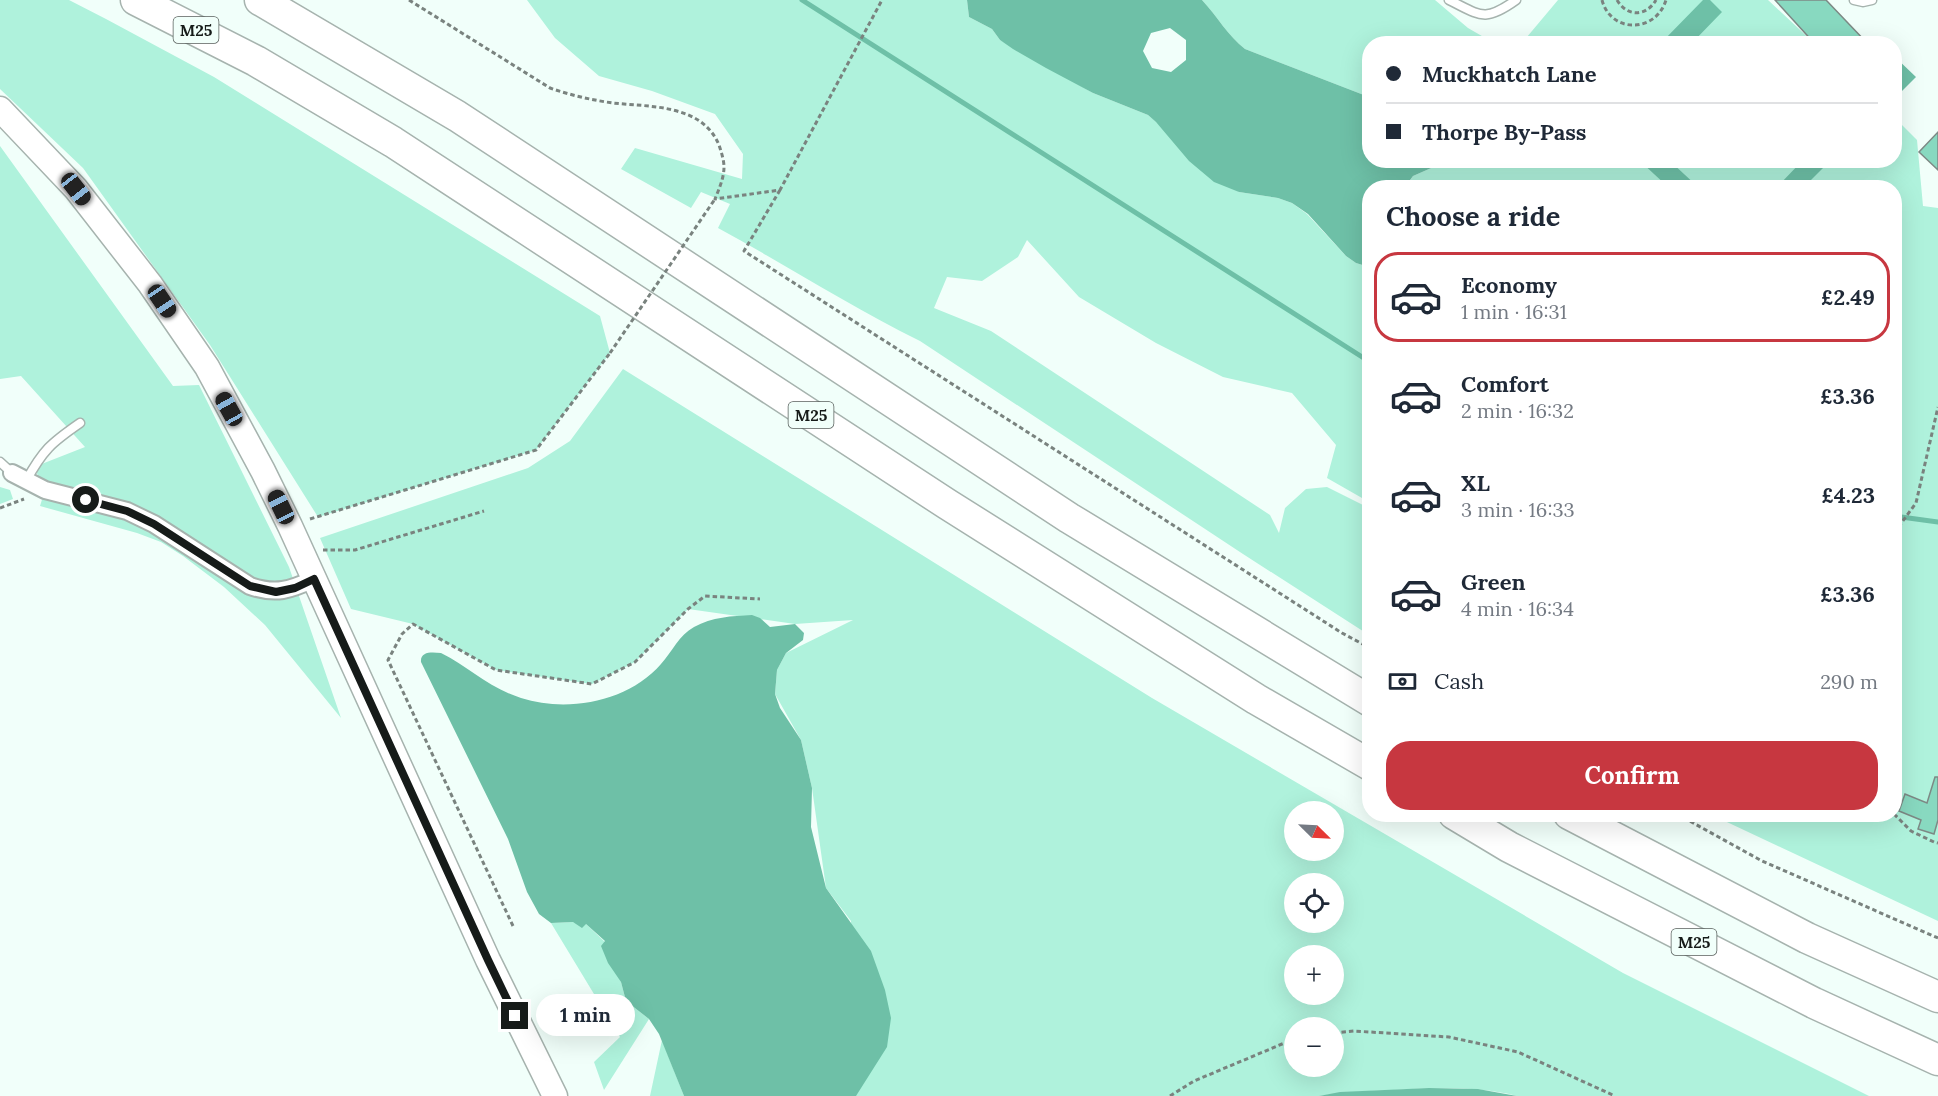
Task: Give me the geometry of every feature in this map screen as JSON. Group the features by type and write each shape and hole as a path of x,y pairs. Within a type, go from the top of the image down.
{"highway":[{"name":"M25","path":"136,0 256,61 393,142 947,504 1256,699 1362,760"},
{"path":"260,0 457,116 1069,518 1362,697"},
{"name":"M25","path":"1467,822 1509,847 1814,1003 1938,1060"},
{"path":"1584,822 1807,938 1938,997"}],"main road":[{"path":"0,109 76,189 150,284 207,367 290,525 488,960 555,1096"}],"street":[{"path":"12,472 45,490 127,511 154,524 256,588 276,592 295,588 314,579"}],"lane":[{"path":"1449,0 1480,15 1500,11 1516,0"},
{"path":"1854,0 1863,2 1872,0"},
{"path":"12,472 39,459 52,442 80,423"}],"path":[{"path":"290,525 536,450 610,353 716,199 724,167 715,136 702,122 686,113 656,106 611,103 569,95 550,88 409,0"},
{"path":"882,0 780,190 744,251 1341,633 1362,644"},
{"path":"1602,0 1613,19 1636,26 1652,21 1658,16 1666,0"},
{"path":"1617,0 1627,11 1640,13 1652,7 1656,0"},
{"path":"716,199 780,190"},
{"path":"1902,523 1916,503 1938,407"},
{"path":"300,549 355,550 484,511"},
{"path":"513,926 388,660 402,634 413,624 496,670 592,684 635,662 688,609 705,596 760,599"},
{"path":"1691,822 1762,861 1938,938"},
{"path":"1902,822 1911,831 1938,843"},
{"path":"1344,1032 1449,1037 1518,1052 1615,1096"},
{"path":"1170,1096 1194,1081 1284,1044"}],"shaded area":[{"path":"0,0 69,0 214,77 600,316 610,353 536,450 318,517 210,345 83,168 0,89"},
{"path":"527,0 967,0 969,17 992,29 1000,40 1093,93 1148,115 1239,192 1278,198 1292,203 1307,214 1346,256 1362,265 1362,498 1327,478 1336,445 1292,393 1223,377 1156,343 1079,297 1027,240 1018,257 982,281 947,277 934,308 991,331 1270,515 1279,533 1285,508 1306,489 1327,487 1362,504 1362,630 920,341 718,228 730,204 701,192 691,208 621,169 635,148 742,179 743,154 715,114 652,91 599,76 555,38"},
{"path":"967,0 1202,0 1245,49 1362,94 1362,168 1431,168 1413,176 1410,180 1362,180 1362,265 1356,263 1346,256 1308,214 1292,203 1278,198 1239,192 1214,182 1189,161 1148,115 1093,93 1046,68 1000,40 992,29 969,17","holes":["1170,28 1186,40 1186,60 1171,72 1152,68 1143,51 1151,33"]},
{"path":"1202,0 1435,0 1468,28 1482,36 1362,36 1362,94 1245,49"},
{"path":"1558,0 1768,0 1807,36 1528,36"},
{"path":"1703,0 1710,0 1722,12 1699,36 1668,36"},
{"path":"1902,64 1916,77 1902,91"},
{"path":"1902,125 1917,140 1923,206 1938,208 1938,921 1727,822 1902,822 1902,180 1410,180 1413,176 1431,168 1902,168"},
{"path":"0,146 173,386 199,385 289,567 341,718 265,625 224,587 183,556 161,542 137,533 40,506 45,490 34,467 85,447 21,376 0,379"},
{"path":"1648,168 1678,168 1690,180 1660,180"},
{"path":"1795,168 1823,168 1811,180 1784,180"},
{"path":"623,369 1152,698 1328,801 1284,801 1284,861 1344,861 1344,810 1623,973 1869,1096 1517,1096 1471,1089 1440,1088 1365,1091 1319,1096 856,1096 851,921 826,888 812,788 801,740 775,694 777,670 786,653 853,620 795,624 688,609 635,662 592,684 496,670 413,624 351,609 320,538 528,468 570,441"},
{"path":"0,487 10,490 13,499 0,504"},
{"path":"752,615 760,618 770,627 795,624 804,633 803,640 786,653 777,670 775,694 780,708 801,740 812,788 811,827 826,888 871,951 885,990 891,1018 887,1047 856,1096 684,1096 659,1034 649,1019 626,1001 621,982 608,963 601,946 605,941 586,924 582,928 573,922 551,923 539,914 527,892 508,839 421,662 425,654 441,653 510,694 539,702 577,704 596,701 632,687 661,664 680,639 694,627 715,619"},
{"path":"551,923 586,924 605,942 626,1001 649,1019 604,1090 594,1062 620,1037"},
{"path":"662,1040 684,1096 650,1096"},
{"path":"1429,1088 1478,1089 1517,1096 1319,1096 1340,1092"}],"building":[{"path":"1775,0 1826,0 1860,36 1808,36"},
{"path":"1938,132 1938,170 1919,152"},
{"path":"1935,777 1938,777 1938,820 1934,834 1918,829 1921,820 1902,812 1905,794 1927,803"}],"waterway":[{"path":"802,0 1362,357"},
{"path":"1902,517 1938,522"}],"route":[{"path":"86,500 127,511 154,524 250,586 276,592 295,588 314,579 515,1016"}]}
